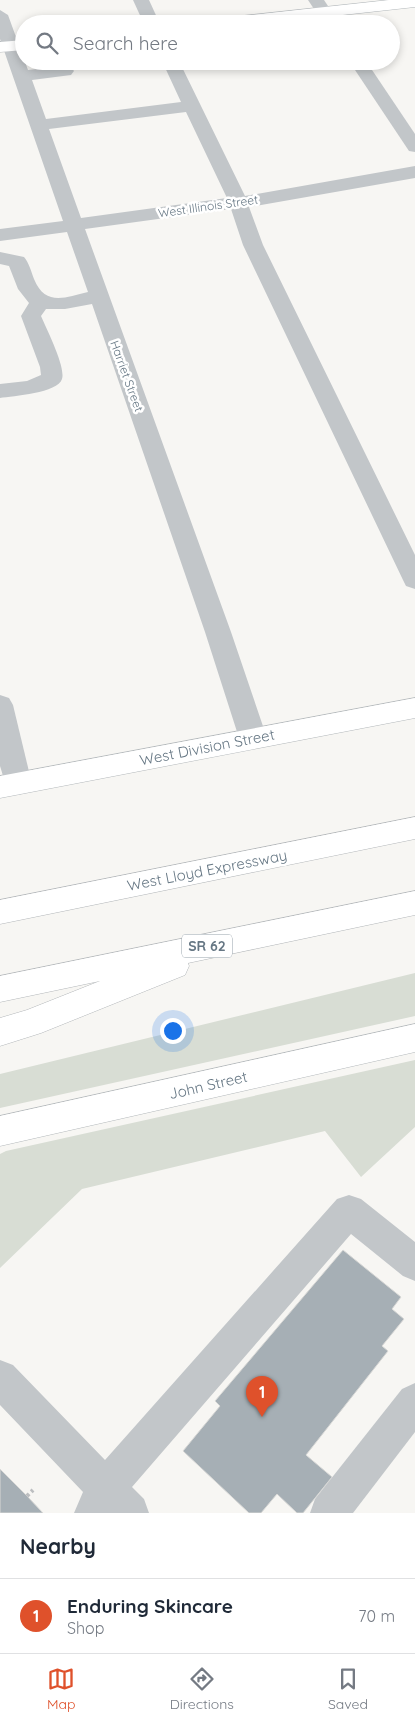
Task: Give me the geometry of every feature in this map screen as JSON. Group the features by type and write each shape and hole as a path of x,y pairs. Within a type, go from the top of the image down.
{"main road":[{"path":"296,15 415,2"},
{"name":"West Division Street","path":"9,785 415,708"},
{"name":"West Lloyd Expressway","path":"0,912 415,828"},
{"name":"SR 62","path":"0,989 415,903"},
{"path":"0,1032 30,1023 244,938"},
{"name":"John Street","path":"0,1131 415,1038"}],"street":[{"path":"141,0 148,15"},
{"name":"Harriet Street","path":"0,14 12,46"},
{"name":"Harriet Street","path":"20,70 254,738"},
{"path":"174,70 238,202 253,245 415,580"},
{"path":"363,70 415,147"},
{"path":"22,76 65,71"},
{"path":"39,125 191,106"},
{"name":"West Illinois Street","path":"0,235 238,202 415,172"},
{"path":"0,258 17,261 32,296 40,302 52,304 98,296"},
{"path":"0,391 32,388 52,378 51,367 31,316 40,302"},
{"path":"0,705 9,785"},
{"path":"0,1378 110,1505 349,1211 415,1264"},
{"path":"329,1513 415,1402"}],"path":[{"path":"27,1496 33,1490"}],"shaded area":[{"path":"415,973 415,1016 0,1108 0,1074"},
{"path":"415,1060 415,1127 361,1177 325,1131 82,1189 0,1268 0,1154 6,1151"}],"building":[{"path":"343,1250 401,1297 392,1309 404,1319 382,1346 388,1351 306,1455 332,1477 303,1513 297,1513 277,1494 261,1513 249,1513 183,1451 220,1406 215,1401"},
{"path":"0,1469 27,1496 43,1513 0,1513"}],"place":[{"name":"Enduring Skincare","path":"262,1417"}]}
